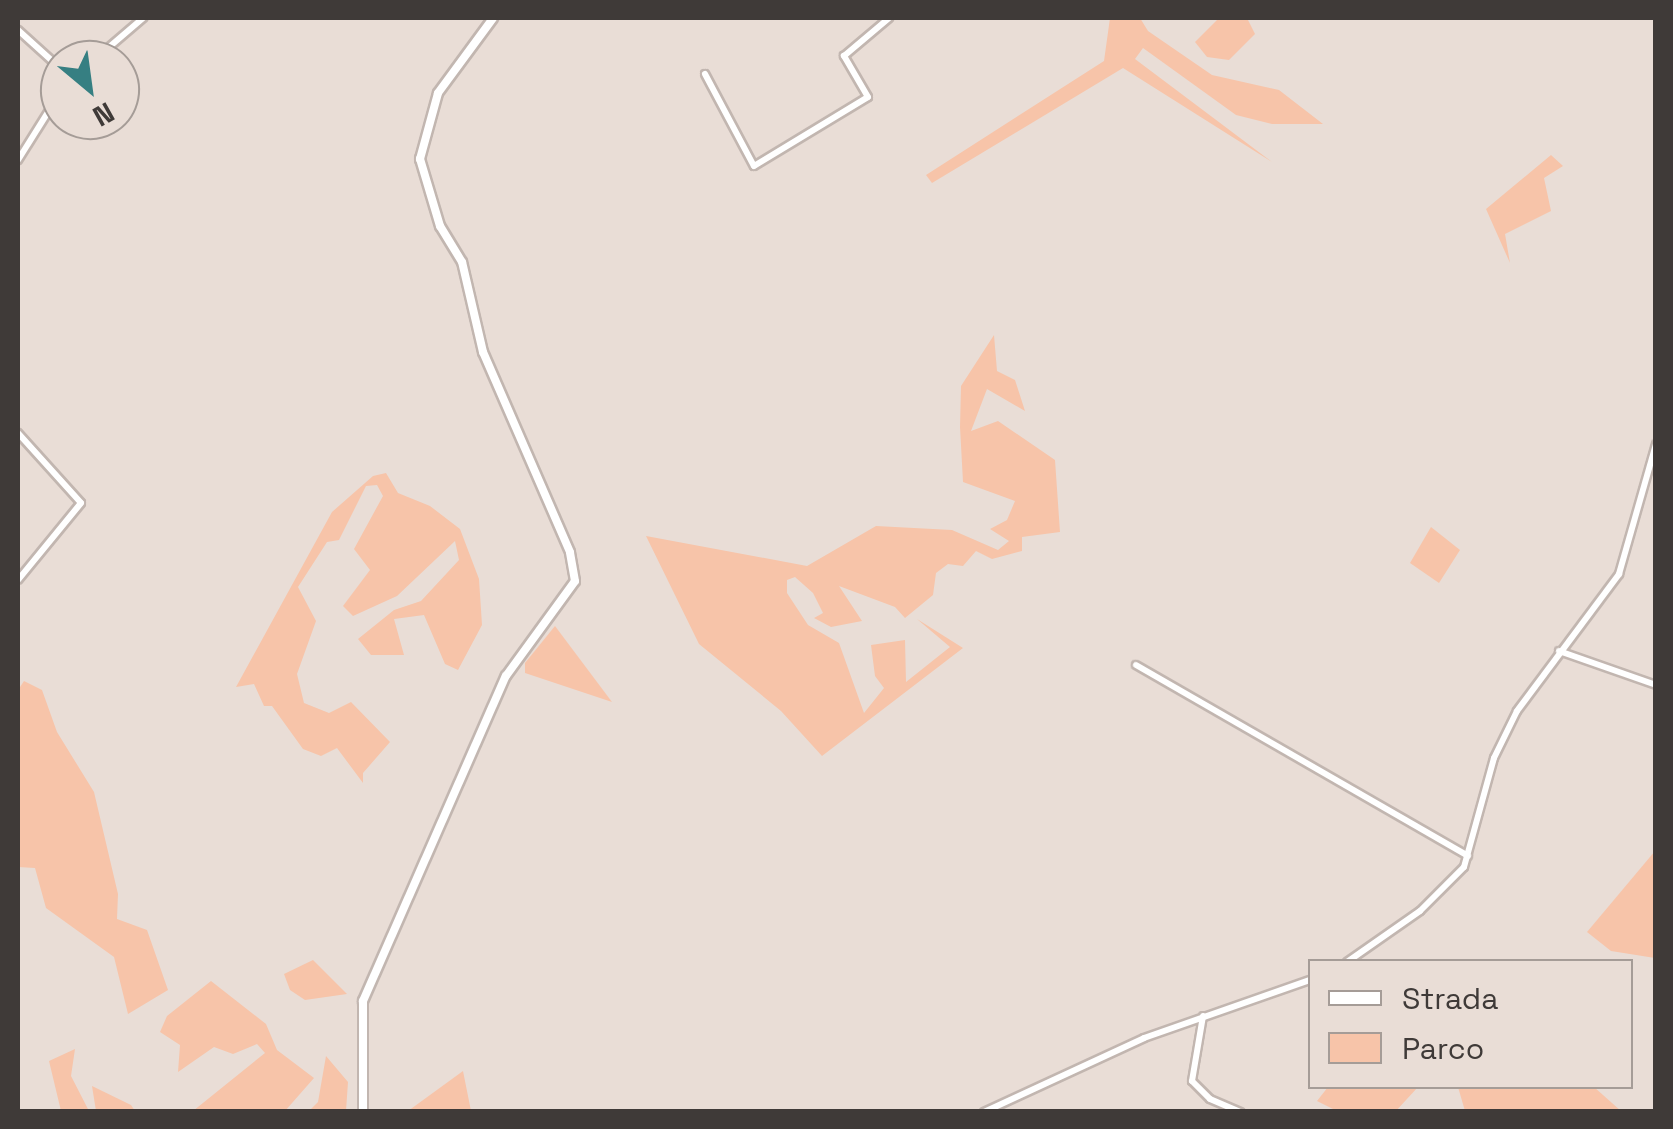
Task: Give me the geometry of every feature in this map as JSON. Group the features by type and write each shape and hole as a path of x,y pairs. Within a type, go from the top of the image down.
{"street":[{"path":"117,40 143,18"},
{"path":"363,1112 363,1001 506,676 575,581 570,552 482,352 462,262 440,226 420,159 438,93 493,18"},
{"path":"705,74 754,166 868,98 844,56 889,18"},
{"path":"18,30 40,50"},
{"path":"18,160 40,125"},
{"path":"18,433 81,503 18,580"},
{"path":"1351,959 1420,912 1468,856 1494,758 1524,699 1619,574 1656,444"},
{"path":"1559,652 1656,685"},
{"path":"1136,665 1468,856"},
{"path":"984,1112 1203,1014 1308,981"},
{"path":"1203,1014 1192,1081 1210,1100 1240,1112"}],"green space":[{"path":"1110,18 1140,18 1148,31 1212,75 1279,90 1323,124 1272,124 1236,115 1143,48 1135,59 1272,162 1123,68 932,183 926,175 1104,61"},
{"path":"1219,18 1247,18 1255,34 1229,60 1207,57 1195,42"},
{"path":"1551,155 1563,166 1544,178 1551,211 1505,234 1510,263 1486,209"},
{"path":"994,335 997,371 1015,380 1025,411 987,389 971,431 998,421 1055,460 1060,532 1022,537 1022,551 992,559 976,551 963,566 948,564 936,573 933,595 905,618 895,607 839,586 862,621 831,627 814,618 823,613 813,593 795,577 787,580 787,593 808,625 839,643 864,713 884,688 875,676 871,645 905,640 906,682 950,647 917,619 963,648 822,756 781,711 699,644 646,536 807,566 876,526 952,530 998,550 1009,541 990,529 1007,520 1015,501 963,482 960,427 961,386"},
{"path":"386,473 398,493 430,506 460,529 479,579 482,625 458,670 445,664 424,615 394,619 404,655 371,655 358,639 394,610 421,601 459,560 455,541 397,596 353,616 343,606 370,570 354,549 383,496 377,485 366,486 339,540 327,542 298,587 316,621 297,674 304,703 329,713 351,702 390,742 363,773 363,783 337,748 321,756 303,749 272,706 264,706 254,684 236,687 332,512 373,476"},
{"path":"1431,527 1460,550 1439,583 1410,563"},
{"path":"555,626 612,702 525,673 525,663"},
{"path":"24,681 42,690 57,732 94,792 118,894 117,919 147,930 168,990 128,1014 114,957 46,908 35,868 18,867 18,690"},
{"path":"1655,851 1655,958 1611,951 1587,932"},
{"path":"313,960 347,994 305,1000 290,990 284,974"},
{"path":"211,981 266,1024 277,1050 314,1078 285,1111 193,1111 265,1053 257,1044 233,1054 214,1047 178,1072 180,1045 160,1032 167,1016"},
{"path":"75,1049 71,1076 89,1111 61,1111 49,1061"},
{"path":"326,1056 348,1082 346,1111 310,1110 318,1102"},
{"path":"463,1071 471,1111 408,1111"},
{"path":"92,1086 131,1105 135,1111 96,1111"},
{"path":"1326,1089 1416,1089 1395,1112 1337,1111 1317,1101"},
{"path":"1459,1089 1596,1089 1621,1111 1465,1111"}]}
